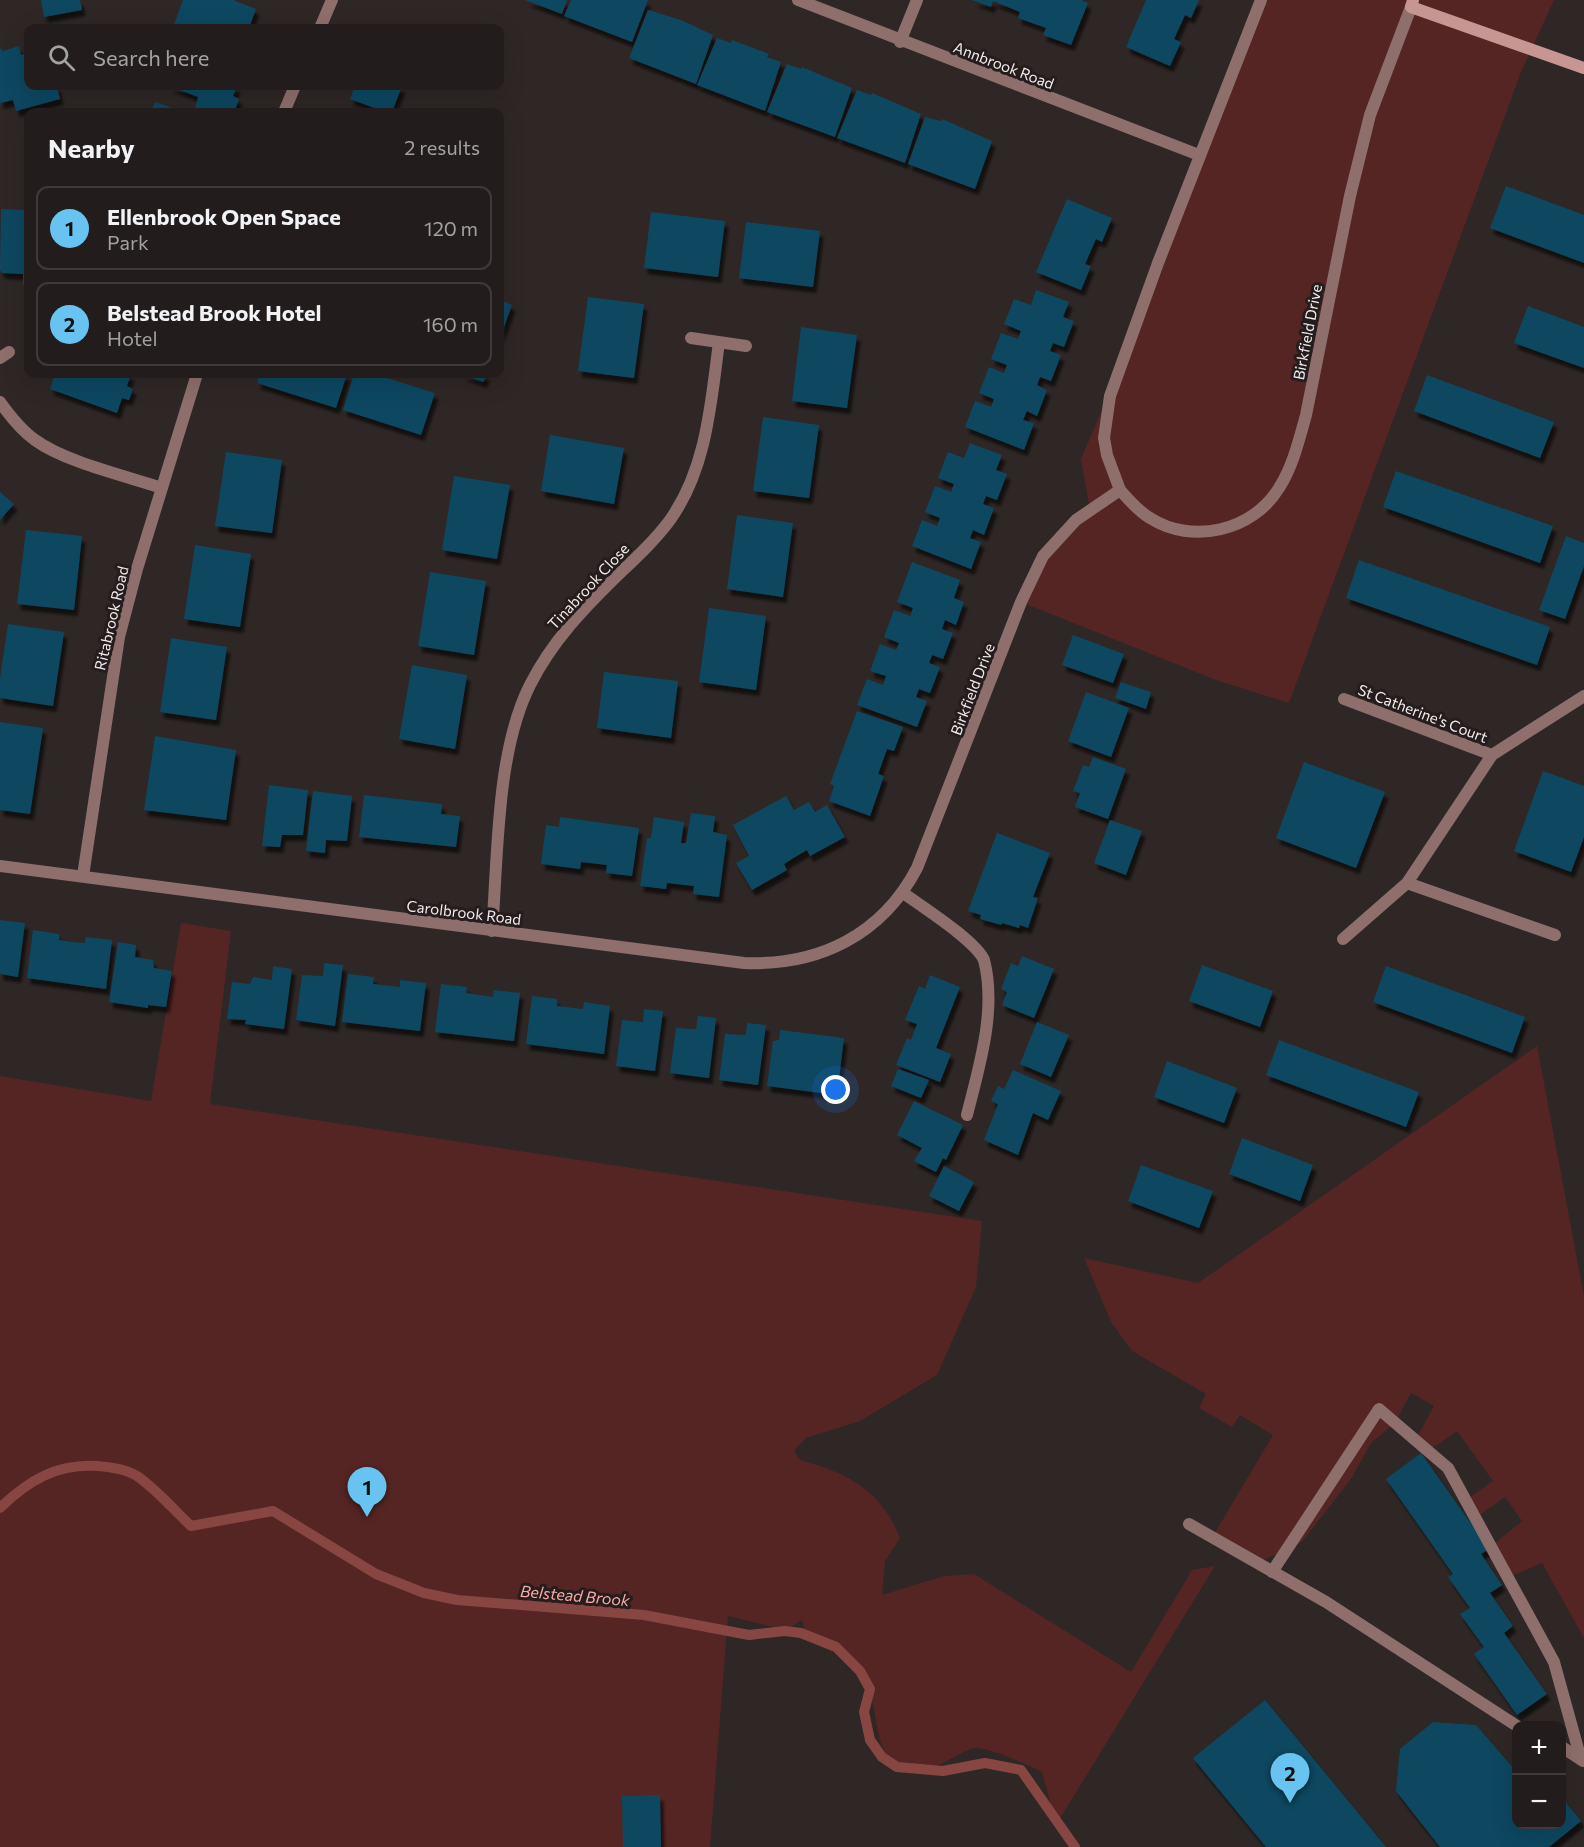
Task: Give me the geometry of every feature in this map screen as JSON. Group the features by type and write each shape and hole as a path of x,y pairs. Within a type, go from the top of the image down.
{"street":[{"path":"322,24 332,0"},
{"name":"Annbrook Road","path":"798,0 900,42 1199,155"},
{"path":"900,42 917,0"},
{"name":"Birkfield Drive","path":"1261,0 1199,155 1108,404 1104,425 1106,447 1120,490 1150,519 1170,528 1203,532 1235,526 1253,516 1278,489 1297,447 1306,415 1350,196 1370,115 1412,3"},
{"path":"1412,3 1584,68"},
{"path":"286,108 293,90"},
{"path":"691,338 746,346"},
{"name":"Tinabrook Close","path":"492,931 503,793 516,717 540,667 566,628 655,538 681,503 698,462 703,441 719,342"},
{"name":"Ritabrook Road","path":"83,876 119,637 197,378"},
{"path":"0,402 36,441 54,450 162,488"},
{"name":"Birkfield Drive","path":"902,892 911,880 928,843 1021,602 1043,556 1076,520 1120,490"},
{"name":"St Catherine's Court","path":"1343,939 1407,884 1492,755 1584,696"},
{"name":"St Catherine's Court","path":"1344,699 1492,755"},
{"name":"Carolbrook Road","path":"0,866 744,963 777,963 813,957 842,944 870,926 902,892"},
{"path":"1407,884 1555,935"},
{"path":"902,892 968,942 981,953 984,960 987,976 984,1040 967,1115"},
{"path":"1272,1572 1379,1409 1449,1468 1554,1662 1582,1759"},
{"path":"1189,1524 1335,1608 1512,1722"},
{"path":"1566,1750 1582,1759"}],"shaded area":[{"path":"1261,0 1554,0 1521,72 1289,703 1216,680 1021,602 1036,571 1090,510 1081,459 1116,377"},
{"path":"181,923 231,931 210,1104 982,1221 976,1287 937,1375 860,1421 806,1438 794,1451 800,1460 833,1471 861,1486 883,1507 892,1521 900,1538 885,1561 882,1595 944,1576 974,1574 1131,1672 1192,1570 1215,1566 1056,1825 1042,1772 998,1753 980,1748 973,1748 927,1770 912,1770 904,1767 894,1762 882,1746 872,1699 864,1678 845,1658 806,1634 802,1620 786,1630 728,1616 710,1847 0,1847 0,1076 151,1101"},
{"path":"1537,1046 1584,1296 1584,1638 1542,1563 1506,1578 1495,1543 1522,1521 1505,1497 1480,1515 1469,1498 1493,1481 1457,1431 1427,1452 1417,1437 1434,1406 1411,1393 1394,1424 1371,1443 1351,1479 1302,1542 1255,1564 1213,1536 1273,1435 1240,1415 1232,1427 1199,1408 1206,1394 1132,1351 1111,1322 1084,1258 1198,1283"}],"building":[{"path":"41,0 80,0 82,10 44,17"},
{"path":"183,0 233,0 256,9 250,24 174,24"},
{"path":"525,0 567,0 562,14"},
{"path":"571,0 648,0 632,42 564,16"},
{"path":"972,0 1081,0 1088,3 1071,45 1043,35 1046,28 1018,18 1020,12 993,1 991,7"},
{"path":"1146,0 1199,0 1191,18 1185,15 1174,39 1181,42 1170,66 1126,47"},
{"path":"648,10 681,20 713,35 696,84 629,58"},
{"path":"717,38 731,43 732,40 769,54 767,57 781,62 765,111 697,85"},
{"path":"19,46 21,55 24,54 24,90 58,90 60,99 16,111 13,100 0,103 0,48 3,51"},
{"path":"787,64 801,69 802,67 852,88 835,137 767,112"},
{"path":"180,90 235,90 233,96 239,99 236,108 195,108 198,97"},
{"path":"353,90 400,90 394,108 374,108 350,99"},
{"path":"857,90 871,95 872,93 921,114 905,163 837,138"},
{"path":"155,102 172,108 153,108"},
{"path":"925,117 941,121 942,119 992,141 975,189 908,164"},
{"path":"1506,186 1584,215 1584,263 1490,228"},
{"path":"1067,199 1112,218 1102,242 1096,239 1085,264 1091,266 1081,290 1036,272"},
{"path":"1,209 24,210 24,285 23,274 2,273 0,270"},
{"path":"651,212 725,221 718,277 644,268"},
{"path":"746,222 820,231 813,287 739,278"},
{"path":"1036,290 1069,302 1063,317 1074,321 1064,347 1053,343 1050,351 1061,355 1051,381 1040,377 1037,385 1047,390 1037,416 1027,411 1023,420 1034,423 1024,450 965,427 975,401 991,407 994,399 979,393 989,367 1004,373 1007,365 991,359 1001,333 1018,339 1021,331 1004,324 1014,299 1031,305"},
{"path":"588,297 644,304 634,378 578,371"},
{"path":"504,302 512,305 504,327"},
{"path":"1528,306 1584,327 1584,368 1514,343"},
{"path":"801,327 857,335 847,408 792,401"},
{"path":"1427,375 1554,422 1540,458 1414,411"},
{"path":"54,378 130,378 127,386 133,389 129,400 122,398 117,413 50,389"},
{"path":"259,378 346,378 336,408 257,383"},
{"path":"353,378 387,378 435,393 421,435 343,410"},
{"path":"472,378 485,378 483,382"},
{"path":"763,417 819,425 809,498 753,491"},
{"path":"550,435 624,448 614,504 541,491"},
{"path":"970,443 1002,455 996,470 1007,474 997,500 986,496 983,504 994,508 984,535 973,530 970,538 981,542 971,569 912,546 922,520 937,526 940,518 925,512 935,486 951,492 954,484 938,478 948,452 964,458"},
{"path":"226,452 282,460 272,533 215,526"},
{"path":"1396,471 1553,526 1540,563 1383,507"},
{"path":"454,476 510,485 497,559 442,550"},
{"path":"0,492 14,504 0,520"},
{"path":"737,515 793,523 783,597 727,589"},
{"path":"26,530 82,536 74,610 17,604"},
{"path":"1566,536 1584,543 1584,566 1565,619 1539,610"},
{"path":"195,545 251,554 240,627 184,619"},
{"path":"1359,560 1550,627 1537,665 1346,598"},
{"path":"912,562 960,580 954,598 964,602 956,625 945,620 942,629 953,633 943,659 932,655 929,663 940,667 930,693 919,689 916,697 927,701 917,727 857,705 867,679 883,685 886,676 870,671 880,644 896,650 899,643 884,637 894,610 910,616 913,608 897,602"},
{"path":"430,572 486,581 474,655 418,646"},
{"path":"709,608 766,616 756,690 699,682"},
{"path":"8,624 64,632 53,706 0,698 0,678"},
{"path":"1073,635 1124,654 1113,683 1062,665"},
{"path":"171,638 227,647 216,720 160,712"},
{"path":"412,665 467,675 455,749 399,739"},
{"path":"604,672 678,681 671,738 597,728"},
{"path":"1121,682 1151,692 1146,709 1115,698"},
{"path":"1086,692 1129,708 1111,757 1068,741"},
{"path":"857,711 903,727 894,751 887,749 878,774 884,776 870,816 829,801 834,786 830,784"},
{"path":"0,722 43,728 30,814 0,810"},
{"path":"155,736 236,750 226,820 144,810"},
{"path":"1093,757 1126,769 1108,819 1075,807 1080,793 1073,791 1083,765 1089,767"},
{"path":"1304,762 1385,792 1356,868 1276,838"},
{"path":"1543,771 1584,786 1584,837 1571,872 1514,851"},
{"path":"269,785 308,790 303,835 282,835 280,847 262,846"},
{"path":"313,791 352,796 347,841 326,840 325,853 306,851"},
{"path":"364,795 442,804 441,814 460,816 456,847 359,837"},
{"path":"786,796 794,810 809,802 815,812 827,805 845,837 810,856 807,850 784,864 787,870 752,890 736,863 749,856 733,825"},
{"path":"691,813 715,816 713,832 727,835 719,897 693,894 694,886 667,883 666,889 640,886 647,838 651,838 654,817 684,822 681,843 686,843"},
{"path":"560,817 639,828 632,876 606,873 607,865 581,862 580,869 541,864 546,825 559,827"},
{"path":"1110,820 1142,831 1126,875 1094,863"},
{"path":"997,833 1050,853 1033,897 1038,898 1028,928 1002,923 1001,925 980,919 981,915 968,911"},
{"path":"0,920 25,923 18,977 0,974"},
{"path":"33,930 59,934 59,940 72,942 85,943 86,937 112,940 106,989 27,978"},
{"path":"118,942 136,945 135,957 153,960 154,968 172,971 166,1007 148,1005 148,1008 109,1002"},
{"path":"1022,956 1054,969 1034,1018 1002,1005 1007,992 1001,989 1011,963 1018,966"},
{"path":"324,963 343,965 335,1026 296,1020 302,975 323,976"},
{"path":"1202,965 1273,991 1260,1027 1189,1001"},
{"path":"273,966 292,969 284,1029 245,1024 246,1020 227,1019 232,982 250,984 253,977 272,980"},
{"path":"1386,966 1525,1017 1512,1053 1373,1002"},
{"path":"348,974 374,977 373,984 400,987 400,980 426,983 420,1031 342,1022"},
{"path":"930,975 960,987 936,1048 951,1054 940,1082 896,1065 907,1038 911,1040 917,1024 905,1020 919,986 925,989"},
{"path":"441,984 467,987 466,993 493,997 494,990 520,993 514,1041 435,1032"},
{"path":"532,996 557,999 557,1006 583,1009 584,1002 610,1006 604,1054 526,1044"},
{"path":"644,1009 663,1011 655,1071 616,1066 622,1020 643,1022"},
{"path":"698,1016 716,1018 709,1078 670,1073 676,1028 696,1029"},
{"path":"1037,1022 1069,1035 1051,1077 1020,1064"},
{"path":"747,1023 766,1025 758,1085 719,1080 725,1034 746,1035"},
{"path":"780,1030 844,1038 837,1095 767,1086 773,1041 779,1040"},
{"path":"1279,1040 1419,1092 1406,1127 1266,1075"},
{"path":"1167,1061 1237,1088 1224,1123 1154,1097"},
{"path":"898,1069 929,1080 921,1098 891,1086"},
{"path":"1013,1070 1061,1091 1048,1120 1033,1113 1018,1155 984,1140 998,1104 991,1101 998,1086 1004,1089"},
{"path":"914,1101 963,1125 946,1160 943,1158 936,1172 914,1161 922,1148 897,1135"},
{"path":"1242,1138 1313,1165 1300,1201 1229,1174"},
{"path":"1141,1165 1213,1191 1199,1228 1128,1201"},
{"path":"944,1166 974,1182 959,1211 929,1196"},
{"path":"1421,1453 1489,1549 1481,1554 1502,1585 1490,1593 1513,1626 1504,1633 1547,1694 1517,1715 1474,1654 1484,1647 1460,1614 1470,1608 1448,1577 1453,1574 1386,1479"},
{"path":"1265,1700 1386,1847 1266,1847 1193,1758"},
{"path":"1433,1722 1476,1725 1512,1766 1512,1829 1566,1829 1566,1803 1581,1821 1549,1847 1440,1847 1396,1791 1400,1749"},
{"path":"660,1795 661,1847 623,1847 622,1796"}],"waterway":[{"name":"Belstead Brook","path":"0,1508 22,1489 56,1471 82,1466 112,1468 133,1474 144,1481 191,1526 273,1511 376,1574 424,1593 457,1600 644,1615 749,1635 785,1631 801,1633 836,1647 860,1671 870,1689 864,1712 870,1740 882,1757 897,1767 943,1771 985,1763 1021,1770 1075,1847"}],"place":[{"name":"Ellenbrook Open Space","path":"367,1517"},
{"name":"Belstead Brook Hotel","path":"1290,1803"}]}
